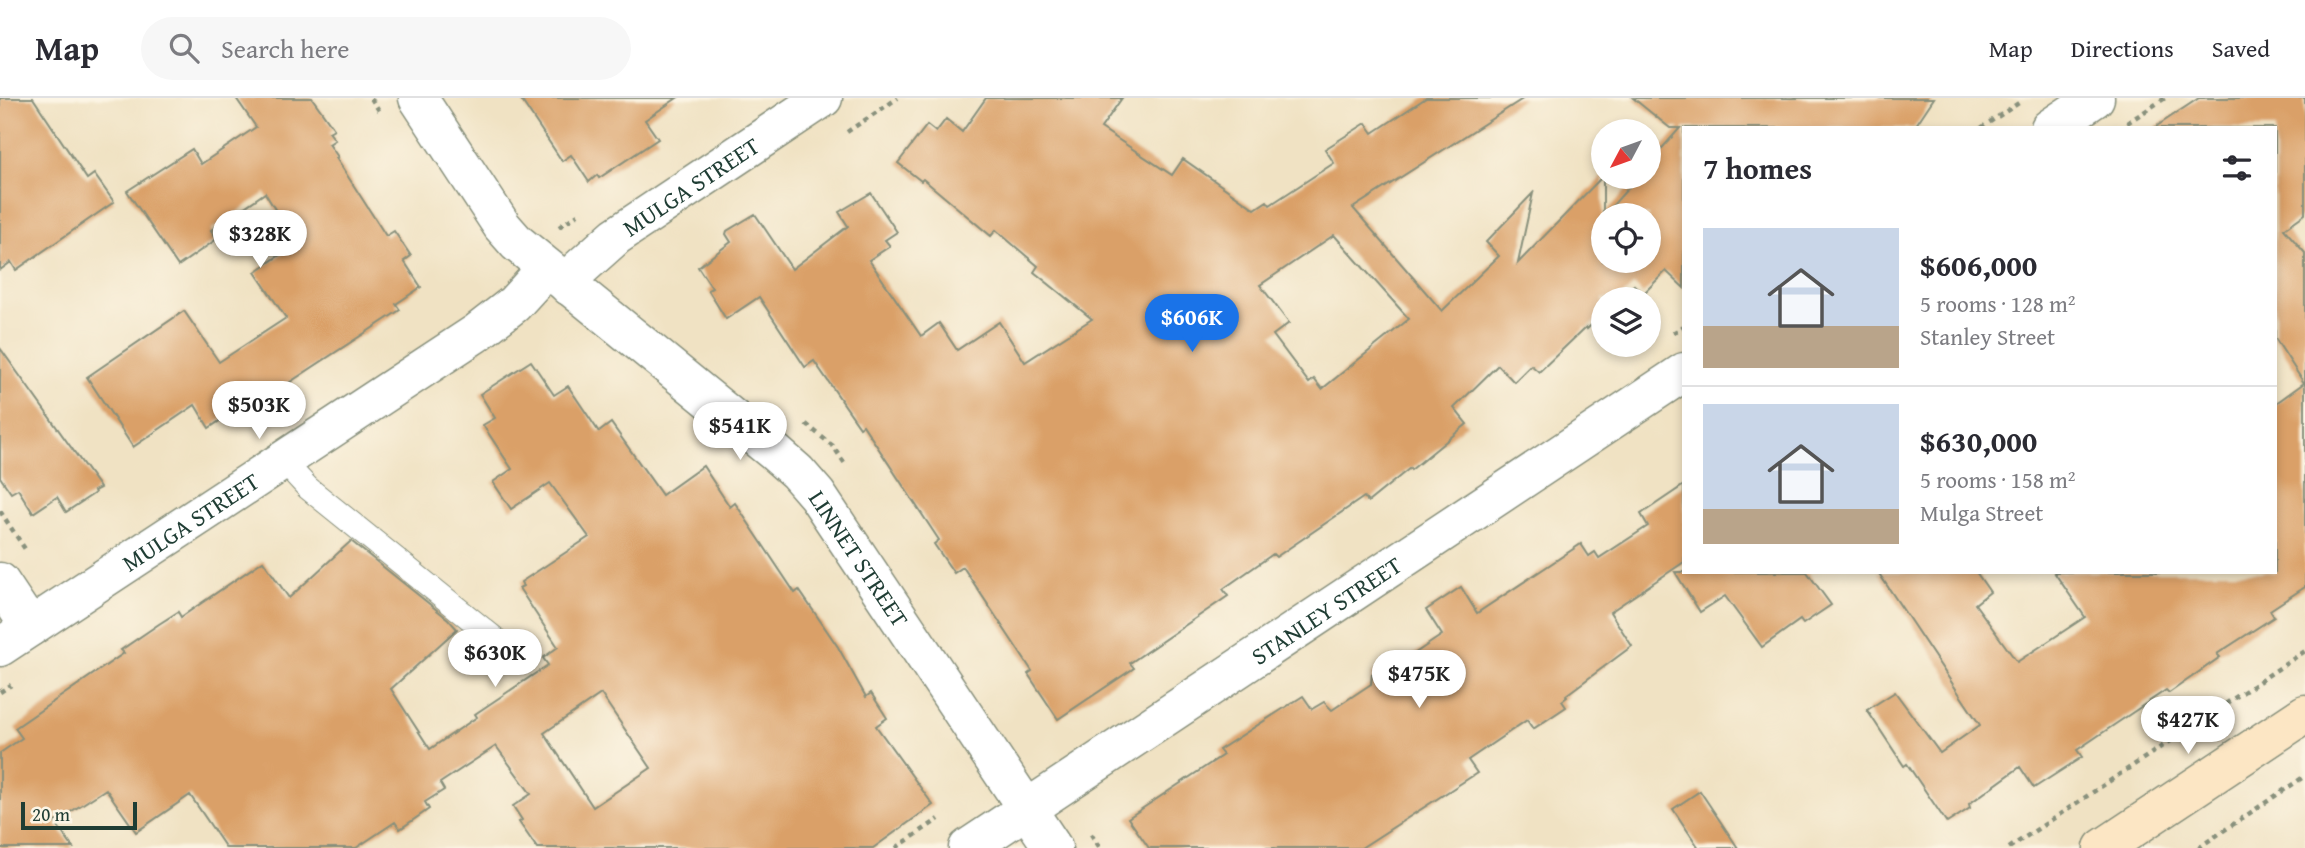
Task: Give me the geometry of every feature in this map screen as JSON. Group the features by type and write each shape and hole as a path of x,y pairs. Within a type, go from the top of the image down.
{"main road":[{"path":"2103,848 2305,714"}],"street":[{"name":"LINNET STREET","path":"418,98 502,226 517,243 797,472 817,495 1053,848"},
{"name":"MULGA STREET","path":"15,637 478,332 514,304 558,277 579,269 616,236 823,98"},
{"path":"2053,126 2095,98"},
{"name":"STANLEY STREET","path":"968,848 1682,373"},
{"path":"0,582 15,637"}],"lane":[{"path":"283,461 308,488 494,638"}],"path":[{"path":"371,98 387,121"},
{"path":"1984,126 2026,98"},
{"path":"2124,126 2165,98"},
{"path":"0,512 34,562"},
{"path":"2009,848 2305,651"},
{"path":"2199,848 2305,776"},
{"path":"896,848 950,812"}],"building":[{"path":"0,98 33,98 87,179 94,174 114,202 16,270 11,262 0,270"},
{"path":"236,98 312,98 334,129 329,132 335,140 329,144 338,157 336,158 386,236 394,231 411,256 404,261 421,287 396,304 400,310 261,401 258,395 209,428 195,405 133,447 87,377 184,311 219,362 286,318 255,272 296,244 265,193 211,230 217,239 178,266 127,191 192,149 201,164 256,127"},
{"path":"520,98 677,98 645,120 658,139 589,182 571,155 562,161"},
{"path":"986,98 1122,98 1101,128 1172,175 1183,159 1255,209 1267,201 1270,205 1334,163 1325,149 1366,123 1373,133 1426,98 1524,98 1353,208 1442,311 1499,256 1486,242 1533,193 1518,263 1591,188 1603,189 1603,203 1591,203 1591,273 1661,273 1661,203 1615,203 1627,189 1661,189 1661,149 1680,128 1670,128 1633,98 1934,98 1915,126 1682,126 1682,286 1666,271 1650,287 1591,287 1591,325 1539,372 1531,365 1514,382 1498,365 1454,408 1467,424 1411,470 1410,468 1368,502 1364,497 1276,557 1273,554 1223,589 1228,596 1130,663 1134,668 1058,719 1028,674 1032,671 963,567 954,573 934,544 939,540 863,425 860,427 814,361 805,367 759,297 726,319 708,290 712,288 698,267 731,242 727,231 755,214 792,269 848,226 839,212 871,193 897,232 885,240 890,246 869,260 921,336 939,323 957,350 999,322 1025,362 1092,319 1034,272 1038,266 996,230 991,236 923,179 921,181 898,163 927,125 936,132 946,119 962,132","holes":["1334,235 1409,319 1322,389 1314,379 1309,383 1273,335 1289,323 1260,285"]},
{"path":"2199,98 2305,98 2305,214 2284,229 2305,253 2305,587 2270,610 2274,617 2217,654 2220,657 2169,693 2166,690 2077,750 2082,757 2034,788 2020,767 1947,823 1907,764 1904,766 1867,710 1895,692 1940,753 1980,725 1879,574 1977,574 1990,592 1975,604 2017,662 2085,617 2055,574 2277,574 2277,403 2304,383 2277,341 2277,126 2157,126"},
{"path":"0,348 100,488 66,512 57,497 33,513 18,489 11,493 0,477"},
{"path":"531,361 554,395 568,386 599,432 611,423 662,495 703,466 730,507 735,503 795,593 799,590 838,647 866,697 871,693 887,718 876,726 933,805 873,848 537,848 519,822 522,820 513,806 531,794 496,746 440,783 444,790 425,802 429,809 400,829 395,822 356,848 226,848 190,795 136,832 106,789 55,822 73,848 0,848 0,753 22,738 15,728 124,653 121,650 159,624 178,612 181,617 263,561 289,598 351,541 457,629 391,689 430,749 477,717 475,714 548,665 543,658 558,647 519,588 523,586 521,582 589,537 550,483 511,509 493,482 512,469 483,425 495,418 480,394","holes":["601,694 651,768 593,807 544,733"]},
{"path":"1682,486 1682,563 1610,612 1632,646 1566,695 1562,701 1566,707 1533,729 1527,720 1468,760 1477,773 1361,848 1149,848 1128,818 1223,755 1219,750 1303,696 1312,709 1324,702 1332,710 1371,684 1372,674 1388,665 1396,666 1442,635 1426,610 1461,587 1477,613 1581,544 1589,556 1595,552 1599,558 1648,526 1641,514"},
{"path":"1675,572 1808,574 1831,605 1803,624 1800,620 1762,647 1725,596 1700,612"},
{"path":"1700,791 1738,848 1699,848 1673,809"}]}
